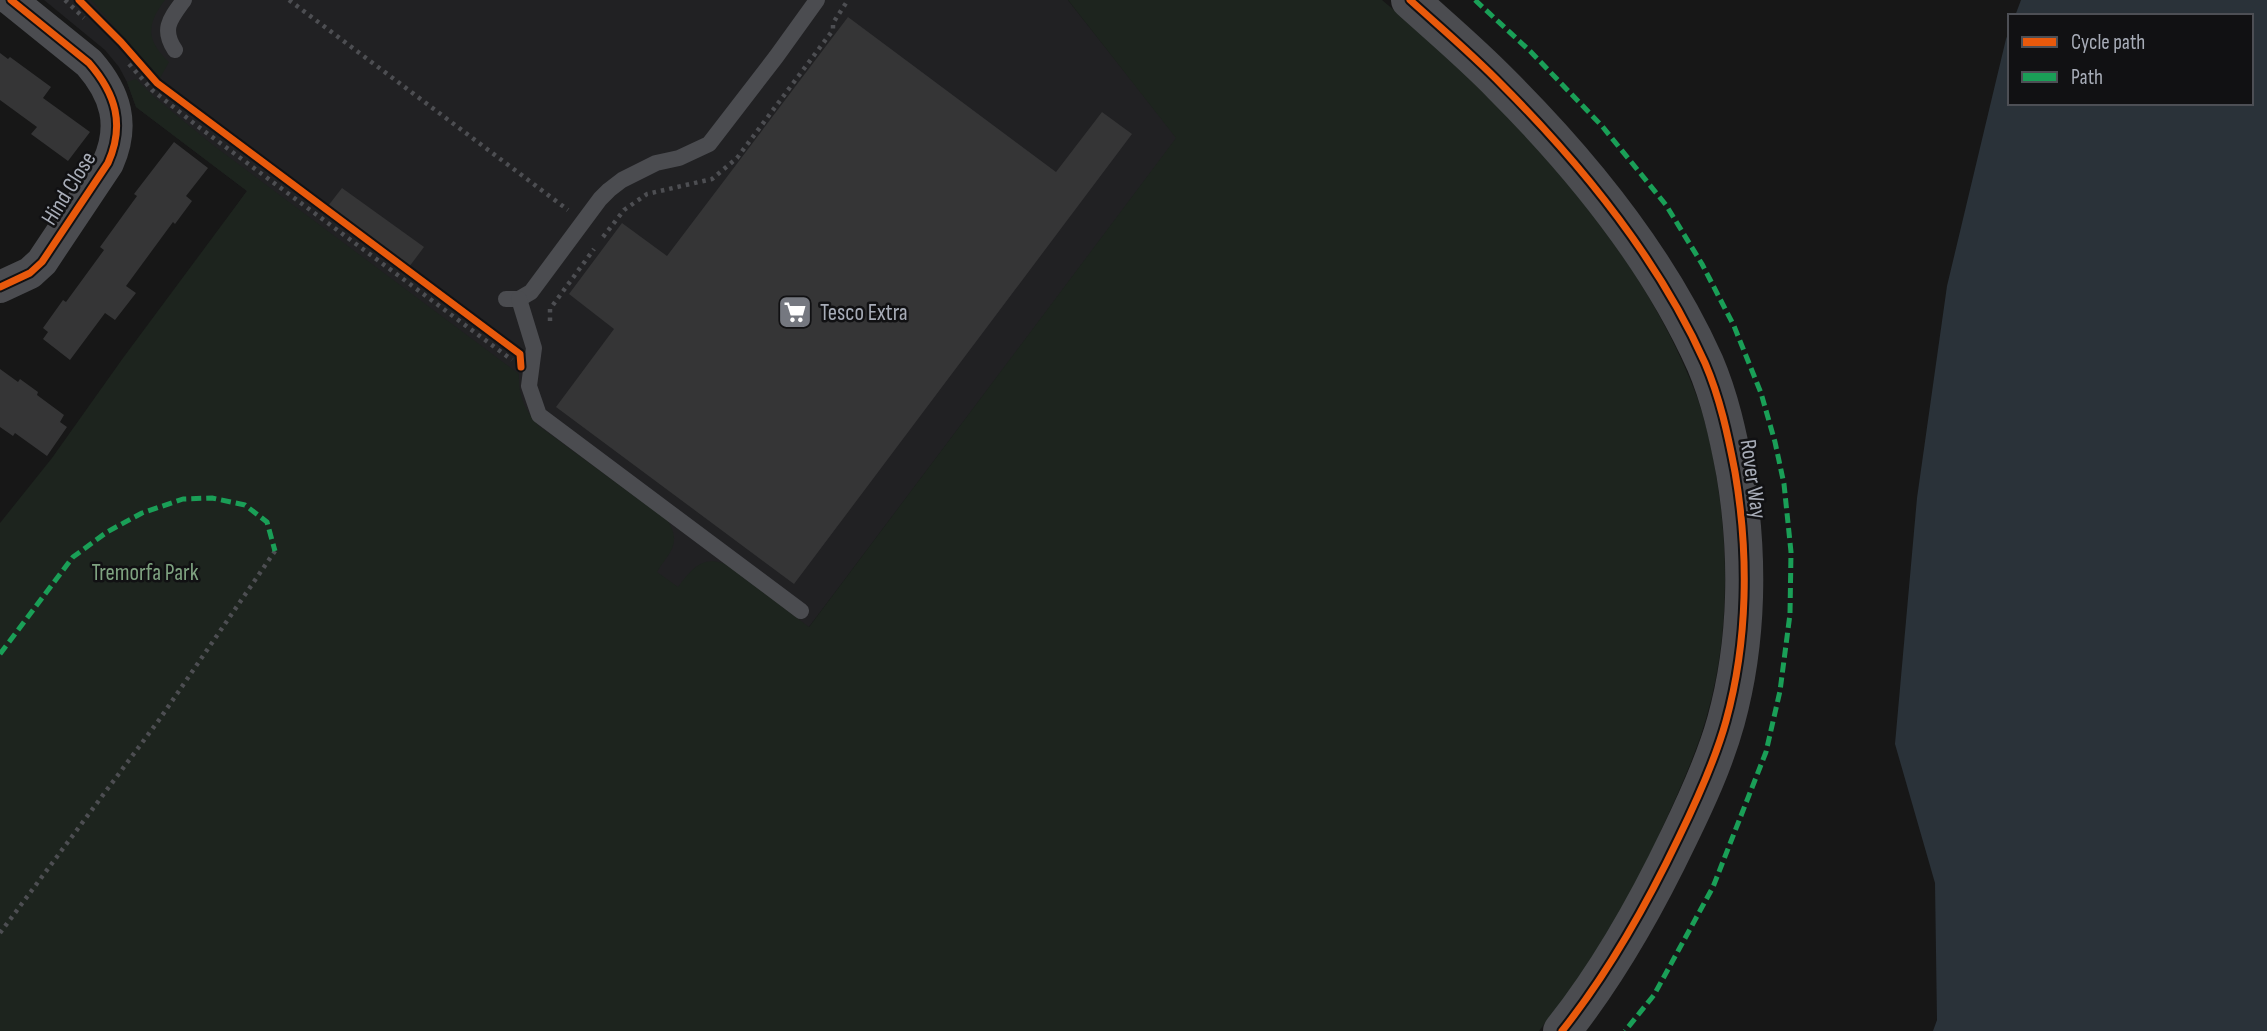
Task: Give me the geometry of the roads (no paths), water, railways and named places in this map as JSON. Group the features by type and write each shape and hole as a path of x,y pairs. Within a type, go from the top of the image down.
{"street":[{"name":"Hind Close","path":"0,287 30,273 42,262 108,163 115,149 117,132 113,100 107,86 89,62 10,0"},
{"name":"Rover Way","path":"1410,0 1501,83 1562,147 1638,245 1689,331 1710,376 1727,428 1740,505 1744,587 1741,633 1726,720 1712,763 1648,900 1601,977 1562,1031"}],"lane":[{"path":"175,50 168,39 167,27 184,0"},
{"path":"801,611 539,415 529,386 534,348 513,299 531,292 600,199 622,180 656,163 687,155 709,144 817,0"}],"place":[{"name":"Tesco Extra","path":"795,312"}],"park label":[{"name":"Tremorfa Park","path":"145,572"}]}
